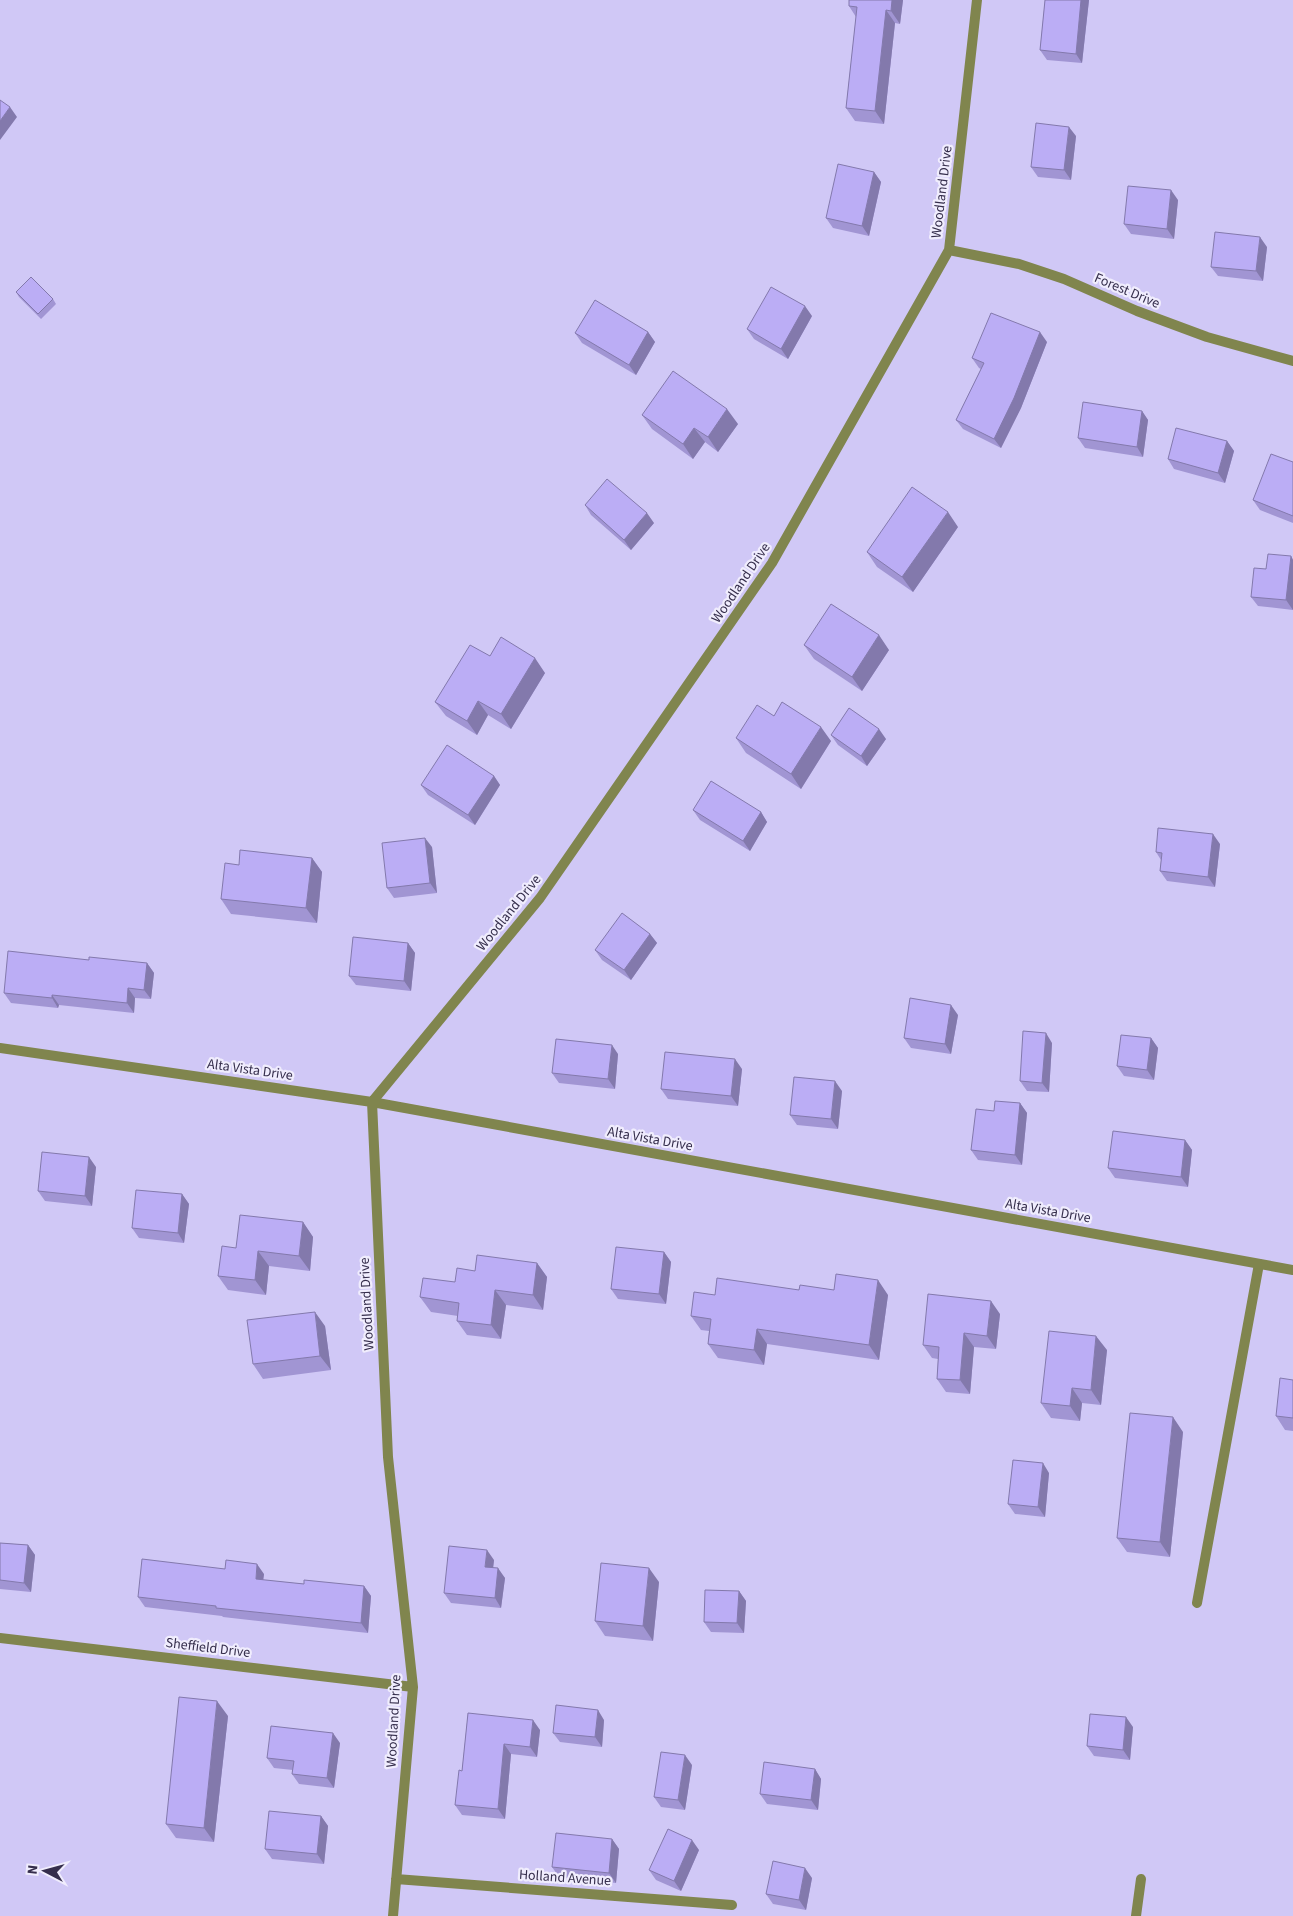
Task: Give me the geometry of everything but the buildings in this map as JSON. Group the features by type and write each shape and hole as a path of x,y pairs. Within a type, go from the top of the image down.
{"street":[{"name":"Woodland Drive","path":"393,1916 413,1687 388,1457 372,1102 540,898 772,563 949,250 977,0"},
{"name":"Forest Drive","path":"949,250 1019,264 1064,278 1137,311 1207,337 1293,361"},
{"name":"Alta Vista Drive","path":"0,1048 372,1102 1293,1270"},
{"path":"1197,1603 1259,1264"},
{"name":"Sheffield Drive","path":"0,1638 413,1687"},
{"path":"1136,1916 1141,1878"},
{"name":"Holland Avenue","path":"396,1879 732,1905"}]}
